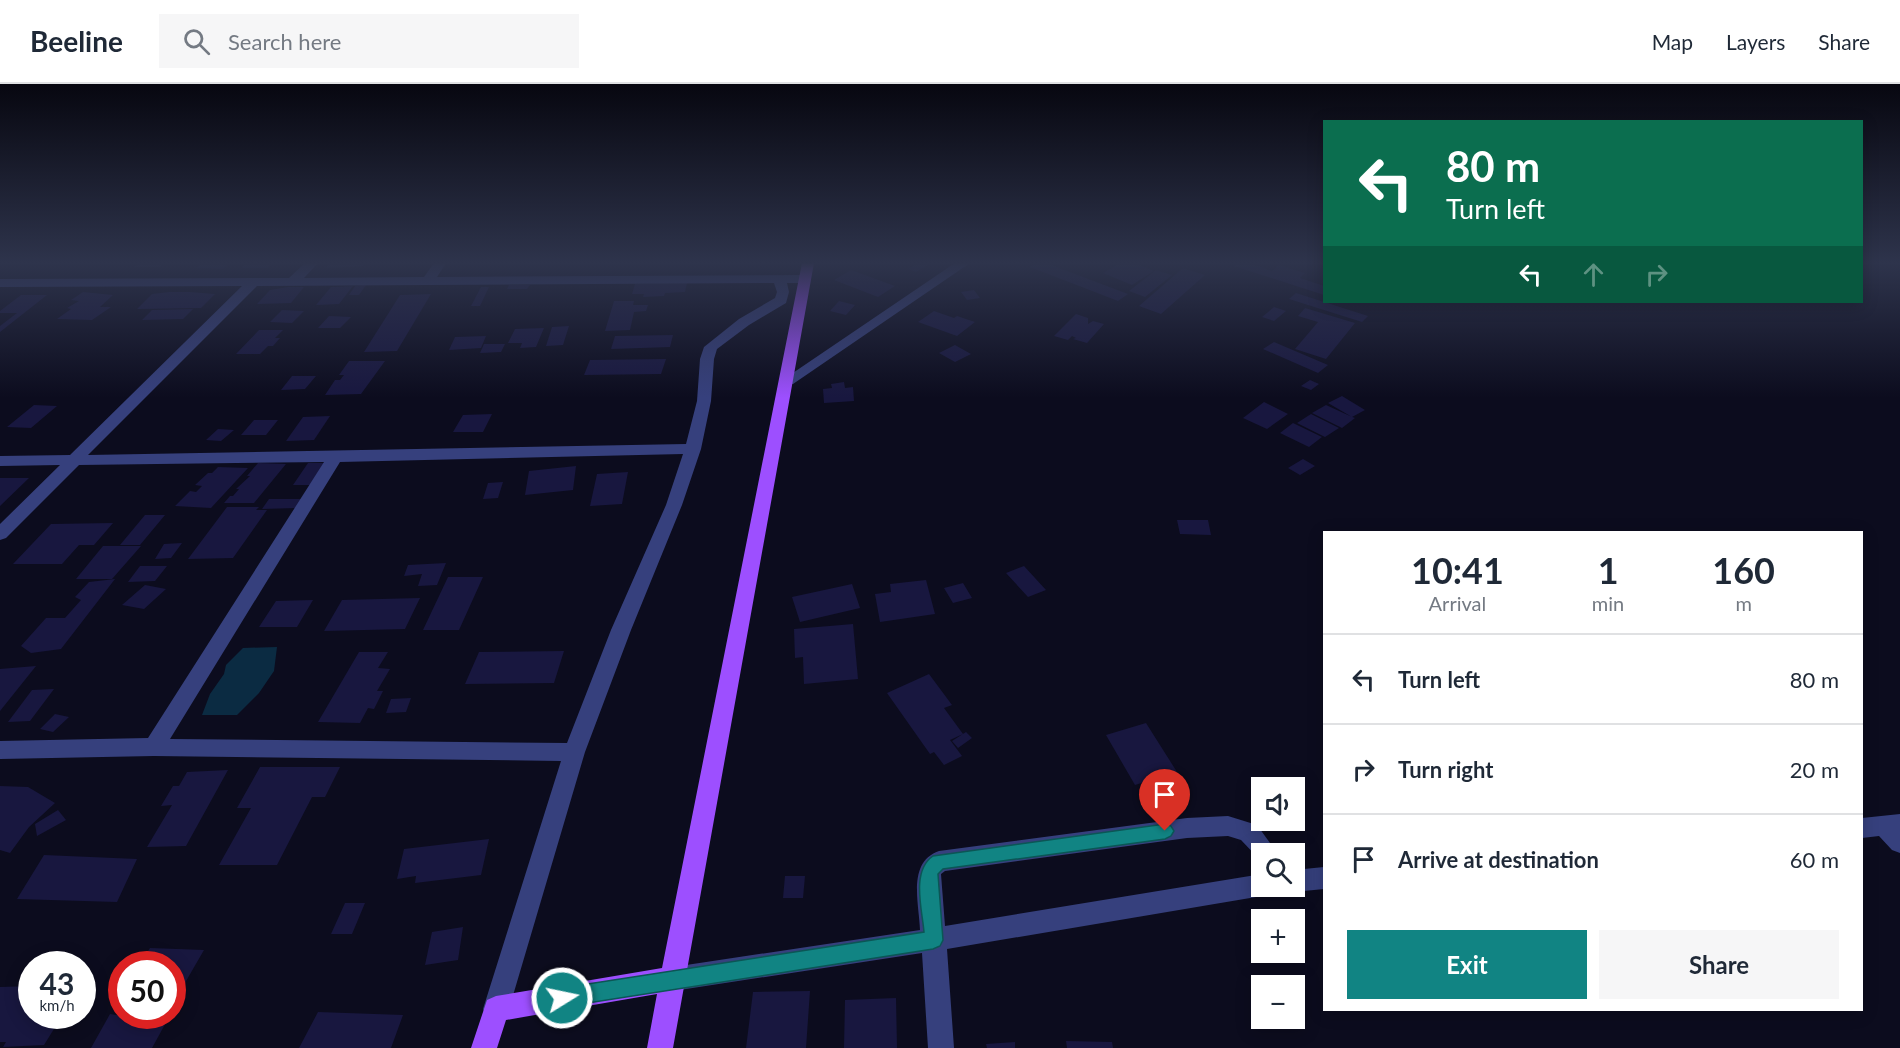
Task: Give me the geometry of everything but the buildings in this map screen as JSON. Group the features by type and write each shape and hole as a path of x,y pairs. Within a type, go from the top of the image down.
{"main road":[{"path":"660,1048 801,308"},
{"path":"484,1048 496,1009 672,979"}],"street":[{"path":"0,534 227,308"},
{"path":"496,1009 574,752 621,630 674,505 693,449 704,401 707,359 711,346 768,308"},
{"path":"788,381 897,308"},
{"path":"0,461 335,457 693,449"},
{"path":"154,747 335,457"},
{"path":"0,750 154,747 574,752"},
{"path":"941,1048 929,874 932,867 939,861 1187,828 1228,826 1249,832 1258,843"},
{"path":"1882,826 1900,843"},
{"path":"1305,880 1323,878"},
{"path":"672,979 933,940 1251,887"}],"water":[{"path":"277,647 274,671 259,693 237,715 202,715 210,694 224,674 226,665 243,648"}],"route":[{"path":"562,998 933,940 929,874 932,867 939,861 1165,831"}]}
